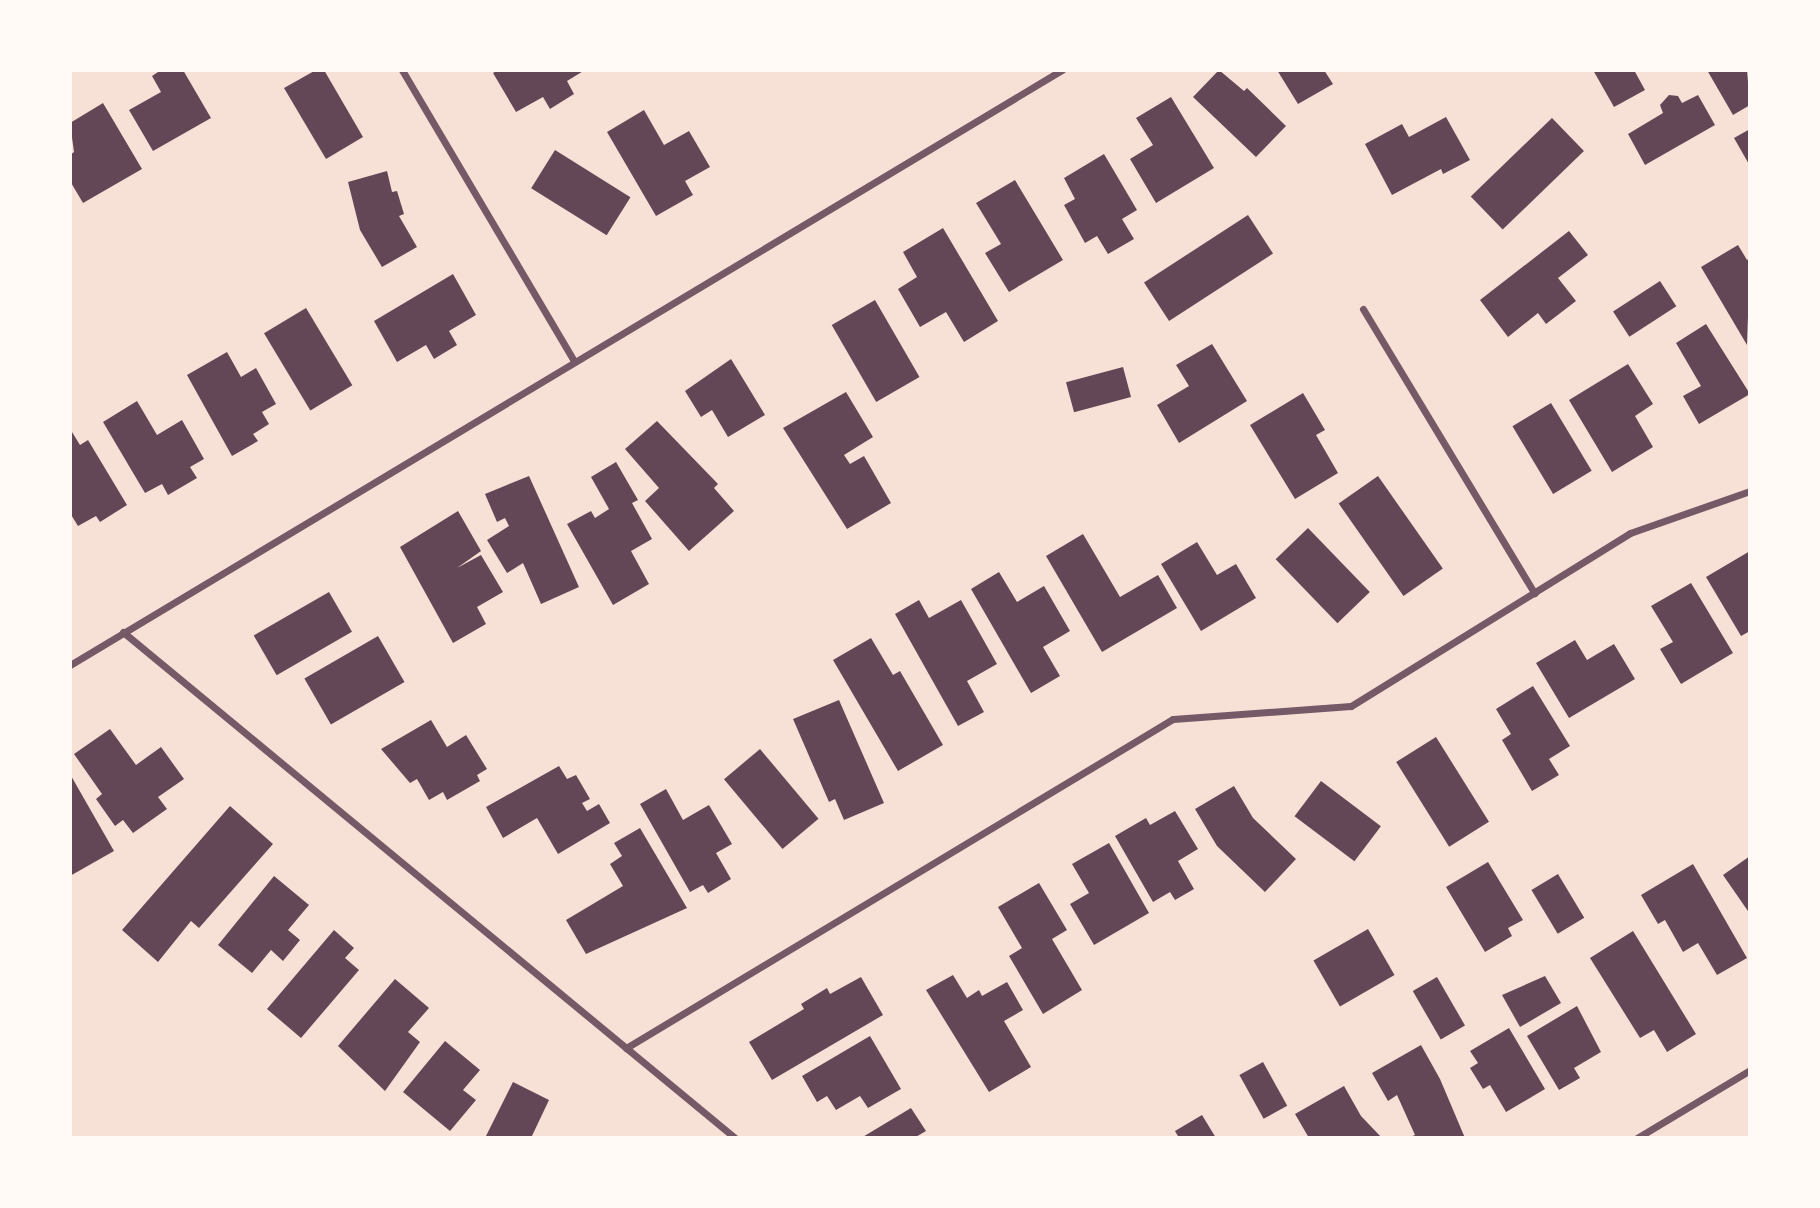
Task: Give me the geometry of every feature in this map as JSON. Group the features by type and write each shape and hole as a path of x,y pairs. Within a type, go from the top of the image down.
{"street":[{"path":"402,70 574,361"},
{"path":"70,665 1062,70"},
{"path":"1363,309 1534,593"},
{"path":"626,1048 1173,719 1350,706 1630,533 1750,491"},
{"path":"123,632 735,1138"},
{"path":"1637,1138 1750,1070"}],"building":[{"path":"161,70 183,70 211,118 153,151 129,110 161,92 152,76"},
{"path":"316,70 324,70 363,137 326,159 284,88"},
{"path":"498,70 585,70 567,81 574,94 550,109 543,97 516,112 493,73"},
{"path":"1219,70 1244,91 1247,88 1286,126 1256,157 1193,97"},
{"path":"1277,70 1324,70 1333,84 1298,104"},
{"path":"1593,70 1634,70 1645,90 1614,107"},
{"path":"1707,70 1747,70 1750,105 1733,115"},
{"path":"1669,95 1678,96 1682,103 1698,95 1715,125 1645,165 1628,134 1663,113 1660,105"},
{"path":"1171,97 1214,168 1156,203 1130,159 1153,145 1136,118"},
{"path":"103,103 142,169 83,203 70,181 70,155 74,152 70,123"},
{"path":"644,110 664,145 689,131 710,167 685,181 693,195 656,216 607,132"},
{"path":"1446,117 1470,160 1443,174 1441,169 1392,195 1365,144 1402,124 1409,137"},
{"path":"1552,118 1584,151 1503,230 1471,196"},
{"path":"1750,129 1750,166 1734,138"},
{"path":"555,150 630,197 607,235 531,188"},
{"path":"1104,154 1137,210 1122,219 1134,239 1108,254 1097,236 1085,243 1064,205 1075,199 1064,178"},
{"path":"387,171 392,192 397,191 404,214 399,216 417,247 382,267 360,230 348,182"},
{"path":"1015,180 1063,260 1009,292 985,253 1001,244 976,203"},
{"path":"1248,215 1273,254 1169,321 1144,283"},
{"path":"943,228 998,321 964,342 946,312 920,327 898,289 917,277 903,252"},
{"path":"1569,231 1588,255 1558,278 1576,301 1546,324 1538,313 1508,337 1480,300"},
{"path":"1738,245 1747,260 1750,258 1747,345 1701,267"},
{"path":"453,274 476,315 449,331 457,345 434,359 426,345 397,362 374,321"},
{"path":"1660,281 1676,306 1629,337 1613,311"},
{"path":"875,300 920,377 876,402 832,325"},
{"path":"306,308 352,385 310,410 264,333"},
{"path":"1706,324 1750,394 1699,424 1683,396 1701,386 1676,343"},
{"path":"1212,344 1247,401 1179,443 1157,405 1189,386 1176,365"},
{"path":"227,352 241,377 256,368 276,404 262,412 269,424 253,434 258,441 232,456 187,375"},
{"path":"731,359 765,415 728,437 712,410 701,417 685,391"},
{"path":"1628,364 1653,404 1635,416 1653,447 1612,472 1569,400"},
{"path":"1123,367 1131,397 1074,412 1066,382"},
{"path":"846,392 873,437 844,455 850,464 864,456 891,503 847,529 783,428"},
{"path":"1303,393 1325,430 1316,435 1338,473 1295,499 1250,425"},
{"path":"137,401 157,435 182,420 204,459 190,467 197,478 168,495 162,484 145,493 103,422"},
{"path":"1551,403 1592,471 1553,494 1512,426"},
{"path":"657,421 718,484 714,488 734,511 689,551 645,501 659,488 625,449"},
{"path":"72,432 80,445 88,440 127,505 100,522 96,516 78,526 70,513"},
{"path":"616,462 638,500 632,503 652,539 631,551 649,584 613,605 567,524 591,511 595,518 609,509 591,477"},
{"path":"529,476 579,587 541,604 523,563 507,573 487,540 509,526 505,518 497,522 485,494"},
{"path":"1378,476 1443,569 1403,596 1339,504"},
{"path":"458,511 481,551 457,568 481,555 503,592 477,607 486,624 453,643 400,547"},
{"path":"1308,528 1370,592 1337,623 1276,559"},
{"path":"1083,534 1120,597 1158,575 1177,608 1102,652 1046,556"},
{"path":"1197,542 1217,575 1236,564 1256,598 1201,631 1161,564"},
{"path":"1750,551 1750,631 1741,636 1706,577"},
{"path":"999,572 1017,602 1044,586 1070,631 1043,647 1060,676 1031,693 971,589"},
{"path":"1691,583 1733,653 1681,684 1660,649 1673,642 1651,606"},
{"path":"329,592 352,632 277,675 254,636"},
{"path":"919,600 929,618 961,600 997,664 967,681 984,712 958,726 895,614"},
{"path":"378,636 405,682 331,724 304,678"},
{"path":"871,638 893,675 900,671 943,745 898,771 833,660"},
{"path":"1575,640 1587,660 1614,644 1635,679 1569,718 1536,663"},
{"path":"1533,686 1570,746 1549,759 1559,775 1532,791 1502,740 1511,734 1496,709"},
{"path":"839,700 884,803 844,820 835,799 829,802 793,719"},
{"path":"431,720 447,747 466,735 487,769 477,775 480,781 447,800 443,792 429,800 417,779 410,783 381,749"},
{"path":"110,729 136,765 161,747 184,779 158,797 167,809 133,833 123,820 115,826 96,799 102,794 74,754"},
{"path":"1436,737 1489,822 1449,847 1396,762"},
{"path":"760,749 818,819 782,849 724,779"},
{"path":"559,766 567,779 576,775 590,799 582,803 587,811 599,804 610,823 558,854 537,818 503,838 486,807"},
{"path":"70,774 114,851 70,876"},
{"path":"1321,781 1381,826 1354,861 1295,816"},
{"path":"1234,786 1253,818 1296,859 1265,892 1217,846 1195,809"},
{"path":"666,789 683,820 709,805 732,844 716,853 731,879 708,893 703,885 690,892 640,804"},
{"path":"230,806 273,844 199,928 191,921 158,962 122,930"},
{"path":"1175,811 1198,849 1178,861 1194,889 1175,900 1170,892 1153,902 1115,836 1146,818 1150,825"},
{"path":"640,828 687,908 586,954 566,920 623,886 610,864 622,856 614,843"},
{"path":"1109,843 1149,913 1094,945 1070,904 1089,893 1072,864"},
{"path":"1750,856 1750,914 1723,875"},
{"path":"1488,862 1523,920 1508,928 1512,936 1485,952 1446,887"},
{"path":"1693,864 1747,958 1717,975 1698,943 1683,952 1665,920 1658,924 1641,895"},
{"path":"1558,874 1584,918 1558,934 1531,890"},
{"path":"274,876 309,905 288,930 300,940 283,961 271,950 252,973 218,945"},
{"path":"1039,883 1067,930 1052,939 1082,990 1043,1014 1009,956 1022,948 998,907"},
{"path":"1368,929 1394,975 1340,1006 1313,960"},
{"path":"334,930 354,948 345,958 359,970 301,1038 267,1009"},
{"path":"1633,931 1696,1034 1667,1052 1654,1030 1640,1038 1590,958"},
{"path":"953,975 967,998 979,990 982,996 1007,982 1023,1010 1004,1021 1031,1067 989,1092 926,990"},
{"path":"1545,976 1561,1003 1520,1027 1502,995"},
{"path":"861,977 883,1015 772,1080 749,1042 804,1009 801,1004 827,988 830,994"},
{"path":"1437,977 1465,1025 1441,1039 1413,991"},
{"path":"395,979 429,1008 408,1032 420,1042 385,1091 338,1046"},
{"path":"1577,1006 1601,1052 1574,1068 1580,1078 1559,1090 1527,1036"},
{"path":"1509,1028 1545,1089 1506,1112 1490,1085 1483,1089 1470,1068 1478,1063 1470,1051"},
{"path":"870,1036 901,1089 868,1108 860,1096 836,1110 827,1096 817,1102 802,1076"},
{"path":"445,1041 480,1070 463,1090 476,1100 450,1131 403,1092"},
{"path":"1421,1045 1440,1079 1465,1138 1407,1138 1415,1135 1397,1095 1388,1101 1372,1073"},
{"path":"1263,1062 1287,1106 1264,1119 1239,1075"},
{"path":"513,1082 549,1100 531,1138 485,1138"},
{"path":"1344,1086 1361,1116 1382,1138 1309,1138 1295,1114"},
{"path":"911,1108 926,1131 914,1138 861,1138"},
{"path":"1202,1115 1216,1138 1179,1138 1175,1131"}]}
